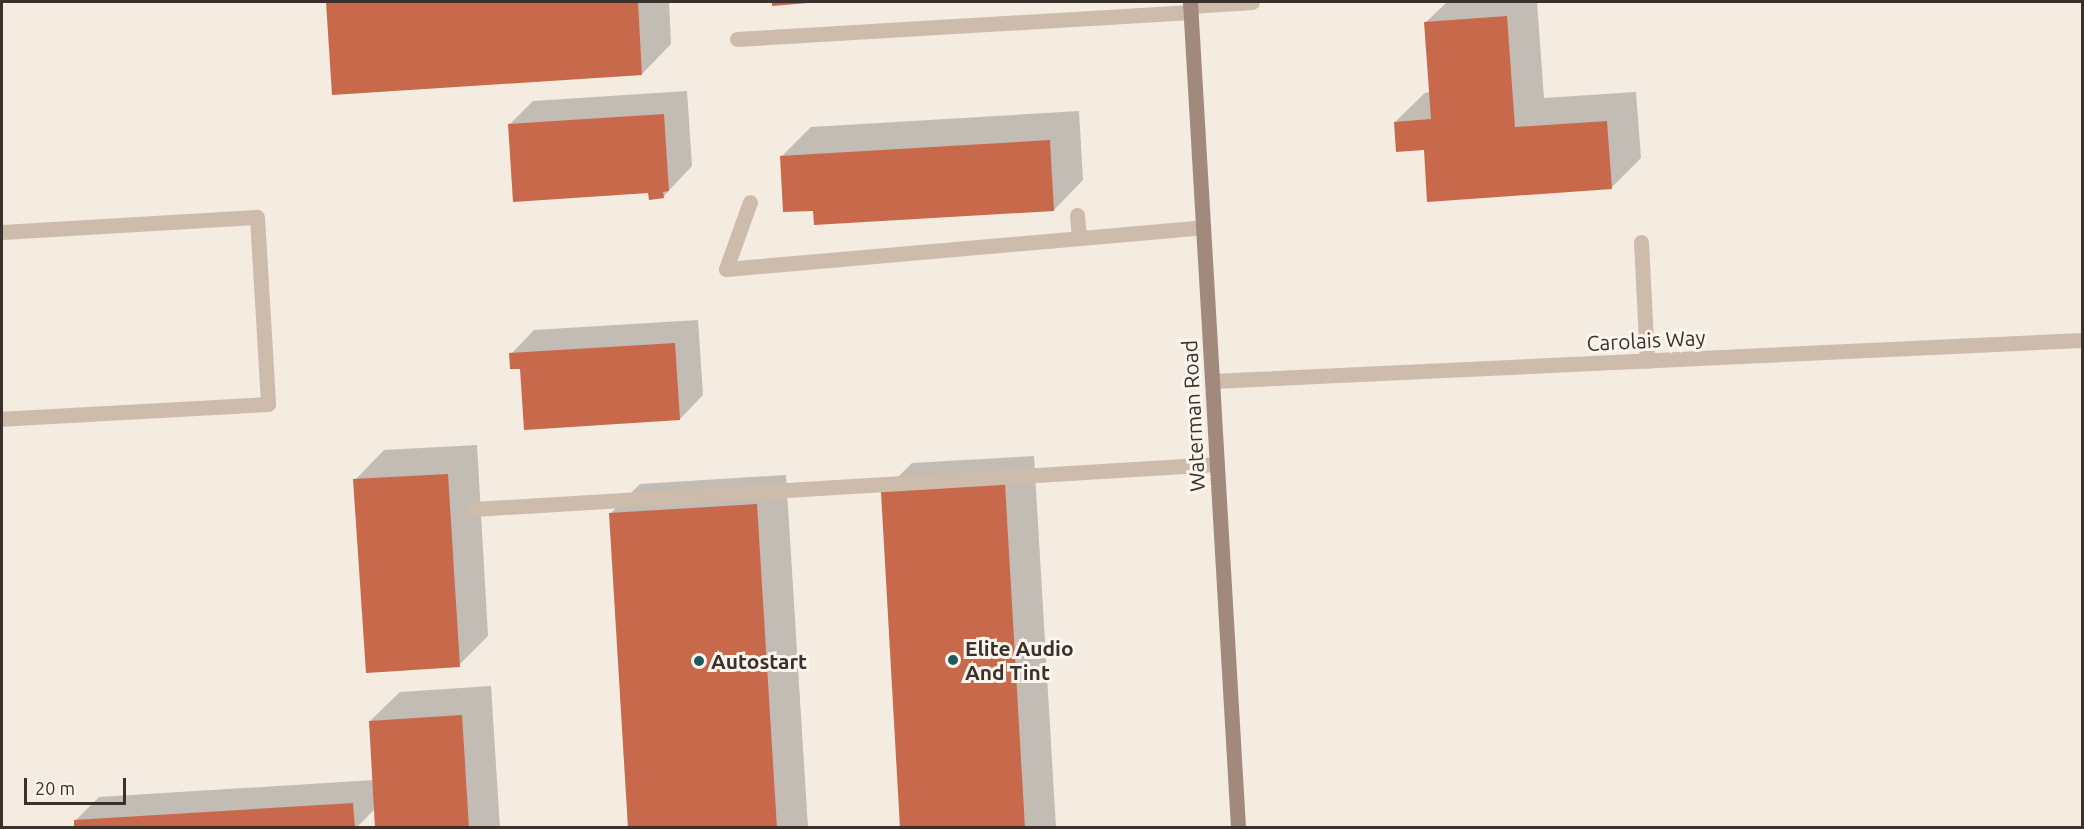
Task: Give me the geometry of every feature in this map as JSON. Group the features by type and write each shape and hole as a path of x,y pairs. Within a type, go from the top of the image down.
{"main road":[{"name":"Waterman Road","path":"1190,6 1238,828"}],"street":[{"path":"737,39 1252,2"},
{"path":"750,202 726,269 1203,227"},
{"path":"1077,215 1078,238"},
{"path":"2,232 257,217 268,404 2,419"},
{"path":"1641,242 1647,361"},
{"name":"Carolais Way","path":"1212,381 2082,340"},
{"path":"474,509 1217,464"}],"building":[{"path":"326,2 638,2 642,75 332,95"},
{"path":"772,2 808,2 808,3 772,6"},
{"path":"1507,16 1515,127 1607,121 1612,189 1427,202 1424,150 1396,152 1394,122 1431,119 1424,22"},
{"path":"664,114 669,191 663,192 664,198 649,200 648,193 513,202 508,124"},
{"path":"1050,140 1054,211 814,225 813,211 783,212 780,156"},
{"path":"675,343 680,420 524,430 520,369 510,369 509,353"},
{"path":"448,474 460,667 366,673 353,479"},
{"name":"Elite Audio And Tint","path":"1005,484 1025,828 900,828 881,492"},
{"path":"757,504 777,828 628,828 609,513"},
{"path":"462,715 469,828 375,828 369,721"},
{"path":"353,803 355,828 74,828 74,820"}],"place":[{"name":"Elite Audio And Tint","path":"953,660"},
{"name":"Autostart","path":"699,661"}]}
